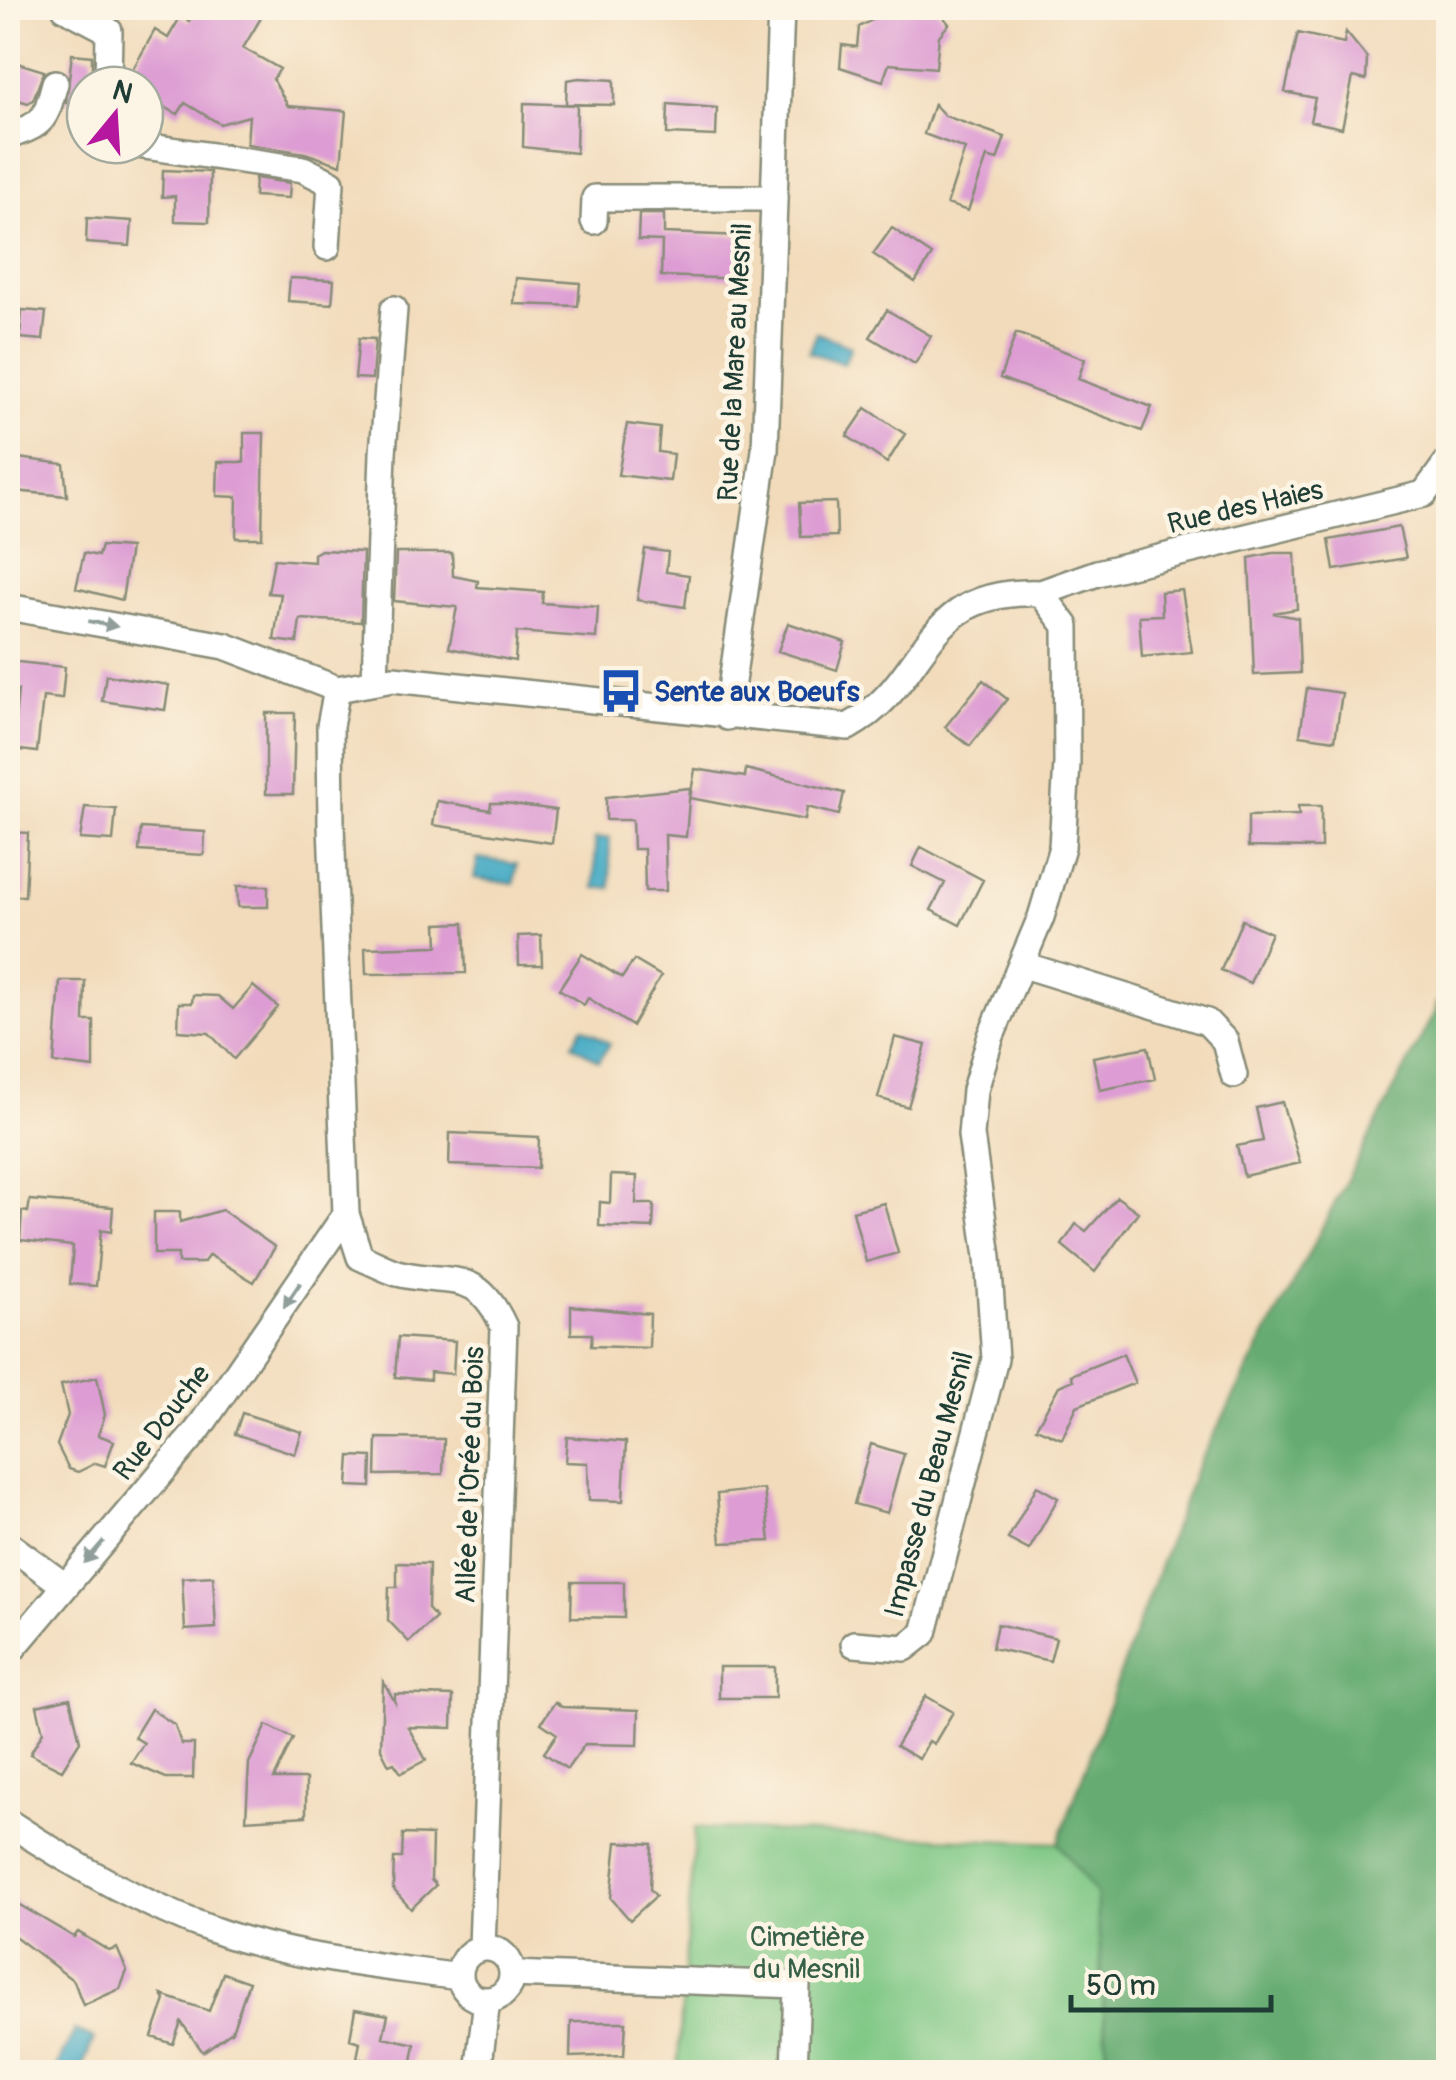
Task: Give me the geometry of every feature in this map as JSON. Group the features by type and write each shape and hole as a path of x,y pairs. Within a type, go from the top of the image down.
{"street":[{"path":"65,8 108,31 108,65"},
{"name":"Rue de la Mare au Mesnil","path":"727,718 764,450 782,8"},
{"path":"8,136 38,126 46,116 55,83"},
{"path":"165,149 303,168 331,183 328,247"},
{"path":"594,221 595,198 774,198"},
{"path":"376,680 383,453 394,309"},
{"name":"Rue des Haies","path":"1041,594 1097,572 1424,494 1448,461"},
{"path":"8,606 225,646 337,689 376,680 727,718 848,726 870,715 938,630 970,602 1009,592 1041,594"},
{"name":"Impasse du Beau Mesnil","path":"854,1644 906,1648 924,1633 994,1359 995,1328 972,1120 975,1090 991,1036 1024,965 1062,847 1067,763 1066,626 1041,594"},
{"name":"Allée de l'Orée du Bois","path":"337,689 330,726 331,825 346,1214 360,1257 398,1273 457,1278 478,1287 494,1304 504,1326 482,1948"},
{"path":"1024,965 1207,1022 1225,1041 1234,1076"},
{"name":"Rue Douche","path":"8,1654 197,1431 346,1214"},
{"path":"8,1544 65,1586"},
{"path":"8,1822 156,1906 211,1930 277,1949 459,1976"},
{"path":"482,1948 499,1951 512,1974 502,1995 487,2000 472,1996 459,1976 462,1961 482,1948"},
{"path":"512,1974 797,1985 794,2072"},
{"path":"478,2072 487,2000"}],"green space":[{"path":"1448,976 1448,2072 1100,2072 1107,2055 1096,1893 1058,1843 1193,1475 1434,1013"},
{"name":"Cimetière du Mesnil","path":"695,1828 1058,1843 1096,1893 1107,2055 1100,2072 677,2072"}],"water":[{"path":"817,333 851,346 844,364 809,352"},
{"path":"609,838 611,888 595,888 595,839"},
{"path":"478,858 517,864 514,884 474,878"},
{"path":"583,1027 610,1044 599,1061 572,1044"},
{"path":"75,2030 94,2039 80,2072 54,2072"}],"building":[{"path":"196,8 267,8 243,48 280,69 273,79 288,106 346,111 341,165 305,153 247,144 249,116 220,124 185,103 178,114 165,107 165,65 135,65 155,30 168,38 181,16 189,21"},
{"path":"873,8 936,8 949,24 939,36 936,68 889,64 883,81 840,67 842,45 857,47 859,27 872,20"},
{"path":"1346,32 1367,58 1366,80 1353,77 1342,128 1310,121 1315,98 1285,92 1298,33 1344,43"},
{"path":"72,54 92,56 92,65 71,65"},
{"path":"8,60 44,71 33,100 28,103 8,97"},
{"path":"567,80 614,80 614,105 566,104"},
{"path":"524,103 577,105 576,153 523,147"},
{"path":"668,104 717,108 716,136 667,134"},
{"path":"934,104 945,116 1005,137 997,160 987,157 968,211 947,204 965,149 924,134"},
{"path":"163,170 210,172 209,222 175,221 175,196 162,197"},
{"path":"255,178 290,183 289,198 254,196"},
{"path":"639,214 664,214 664,233 745,236 744,279 661,276 662,241 638,240"},
{"path":"87,218 132,221 130,246 86,243"},
{"path":"892,228 932,255 915,282 873,254"},
{"path":"290,278 334,280 332,304 288,301"},
{"path":"516,278 580,283 578,306 514,304"},
{"path":"22,310 46,312 43,340 20,338"},
{"path":"887,310 931,336 915,364 870,337"},
{"path":"1016,333 1085,359 1078,379 1152,407 1142,431 1000,378"},
{"path":"359,338 375,339 372,379 355,378"},
{"path":"866,408 905,434 887,463 847,436"},
{"path":"627,424 660,428 658,452 673,454 670,481 618,475"},
{"path":"244,433 264,433 262,538 236,538 237,497 217,496 218,462 244,462"},
{"path":"18,458 64,464 67,496 15,491"},
{"path":"836,502 837,536 801,537 799,503"},
{"path":"1399,527 1406,558 1334,570 1329,540"},
{"path":"101,546 130,548 122,600 76,588 84,553 98,556"},
{"path":"645,549 668,552 666,572 689,575 685,607 637,600"},
{"path":"321,550 363,552 361,622 300,619 297,643 274,640 281,594 268,593 274,559 314,562 314,554"},
{"path":"396,553 452,553 453,576 478,581 477,587 543,592 542,603 598,607 596,638 517,632 515,661 449,648 457,607 394,601"},
{"path":"1295,553 1297,609 1273,613 1298,618 1300,673 1254,675 1249,558"},
{"path":"1182,590 1192,652 1142,657 1139,616 1162,615 1161,592"},
{"path":"788,623 845,642 837,670 778,651"},
{"path":"8,661 65,667 62,699 43,697 37,752 12,749 18,690 8,689"},
{"path":"106,675 169,685 165,710 102,701"},
{"path":"983,680 1007,699 970,746 945,727"},
{"path":"1307,688 1342,693 1335,740 1300,735"},
{"path":"266,713 295,713 293,794 266,794"},
{"path":"695,769 745,777 746,769 844,793 839,815 807,807 805,820 690,798"},
{"path":"690,788 686,837 665,835 666,891 645,891 644,849 633,849 632,820 606,820 606,797"},
{"path":"437,801 490,810 491,803 505,803 556,810 552,843 433,825"},
{"path":"1298,806 1321,806 1321,848 1248,847 1248,816 1299,815"},
{"path":"85,807 116,809 113,841 80,839"},
{"path":"141,828 205,832 204,855 139,851"},
{"path":"8,832 28,833 25,896 8,896"},
{"path":"921,847 983,880 960,925 931,910 945,883 912,866"},
{"path":"237,886 268,886 268,907 238,907"},
{"path":"1242,920 1271,933 1250,983 1221,970"},
{"path":"464,923 466,973 366,974 365,948 438,946 437,924"},
{"path":"541,935 542,965 519,965 518,936"},
{"path":"582,954 622,978 634,960 661,976 632,1026 588,998 584,1005 559,989"},
{"path":"60,981 85,981 84,1021 94,1021 94,1068 54,1063"},
{"path":"253,986 278,1007 234,1059 209,1033 178,1031 179,1003 192,1003 193,995 218,996 233,1009"},
{"path":"895,1037 926,1045 908,1107 878,1098"},
{"path":"1148,1047 1155,1079 1100,1090 1093,1057"},
{"path":"1282,1102 1300,1163 1244,1176 1237,1146 1263,1141 1256,1108"},
{"path":"450,1133 539,1137 538,1168 449,1165"},
{"path":"611,1175 637,1176 636,1204 654,1204 653,1228 599,1226 600,1202 610,1203"},
{"path":"1117,1197 1138,1212 1095,1272 1062,1245 1076,1224 1086,1231"},
{"path":"30,1200 113,1207 111,1232 101,1230 96,1286 70,1284 73,1246 20,1240 22,1211 28,1212"},
{"path":"884,1203 898,1253 866,1262 853,1211"},
{"path":"222,1210 275,1247 254,1282 209,1255 203,1263 178,1263 178,1254 154,1254 154,1212 180,1212 180,1222"},
{"path":"571,1306 650,1314 649,1348 591,1346 592,1334 571,1334"},
{"path":"398,1337 455,1341 453,1374 430,1372 430,1380 395,1377"},
{"path":"1123,1354 1135,1383 1077,1406 1062,1439 1036,1428 1059,1386 1073,1380 1071,1375"},
{"path":"97,1377 105,1415 98,1435 114,1441 105,1466 96,1463 78,1472 69,1469 57,1445 68,1415 61,1385"},
{"path":"242,1413 302,1432 295,1454 235,1434"},
{"path":"567,1437 626,1442 623,1501 589,1500 588,1463 565,1462"},
{"path":"377,1438 444,1439 443,1474 376,1475"},
{"path":"871,1444 904,1454 887,1513 854,1504"},
{"path":"350,1456 372,1457 371,1487 348,1486"},
{"path":"1037,1486 1058,1498 1029,1550 1008,1539"},
{"path":"764,1489 770,1541 721,1543 717,1494"},
{"path":"397,1563 429,1564 428,1609 436,1618 409,1642 388,1620 389,1587 397,1587"},
{"path":"213,1576 216,1628 185,1630 182,1578"},
{"path":"572,1582 624,1582 624,1618 571,1617"},
{"path":"997,1624 1056,1638 1050,1661 992,1648"},
{"path":"719,1667 775,1667 775,1698 719,1698"},
{"path":"383,1681 395,1702 395,1694 453,1696 452,1728 408,1727 426,1760 401,1773 394,1763 389,1765 381,1749"},
{"path":"926,1696 953,1712 934,1744 929,1741 919,1759 896,1746"},
{"path":"70,1698 80,1741 62,1770 30,1754 43,1732 37,1706"},
{"path":"555,1702 562,1707 639,1710 638,1745 585,1744 567,1769 544,1753 557,1734 541,1723"},
{"path":"151,1709 175,1725 181,1744 194,1744 193,1778 166,1778 131,1763 144,1743 134,1737"},
{"path":"267,1725 293,1738 274,1779 306,1779 306,1816 246,1820 249,1763"},
{"path":"403,1834 432,1835 431,1880 436,1885 411,1909 393,1889 394,1858 402,1858"},
{"path":"617,1842 652,1844 650,1889 656,1896 630,1920 611,1898"},
{"path":"8,1898 74,1937 78,1932 109,1951 117,1948 127,1971 120,1989 83,2005 74,1981 8,1931"},
{"path":"223,1973 249,1982 232,2031 203,2052 181,2022 173,2044 152,2037 165,2000 162,1995 209,2011"},
{"path":"355,2009 388,2015 383,2037 415,2044 410,2072 385,2072 387,2064 357,2058 360,2042 350,2039"},
{"path":"571,2022 626,2022 624,2055 570,2057"}],"place":[{"name":"Sente aux Boeufs","path":"621,691"}]}
